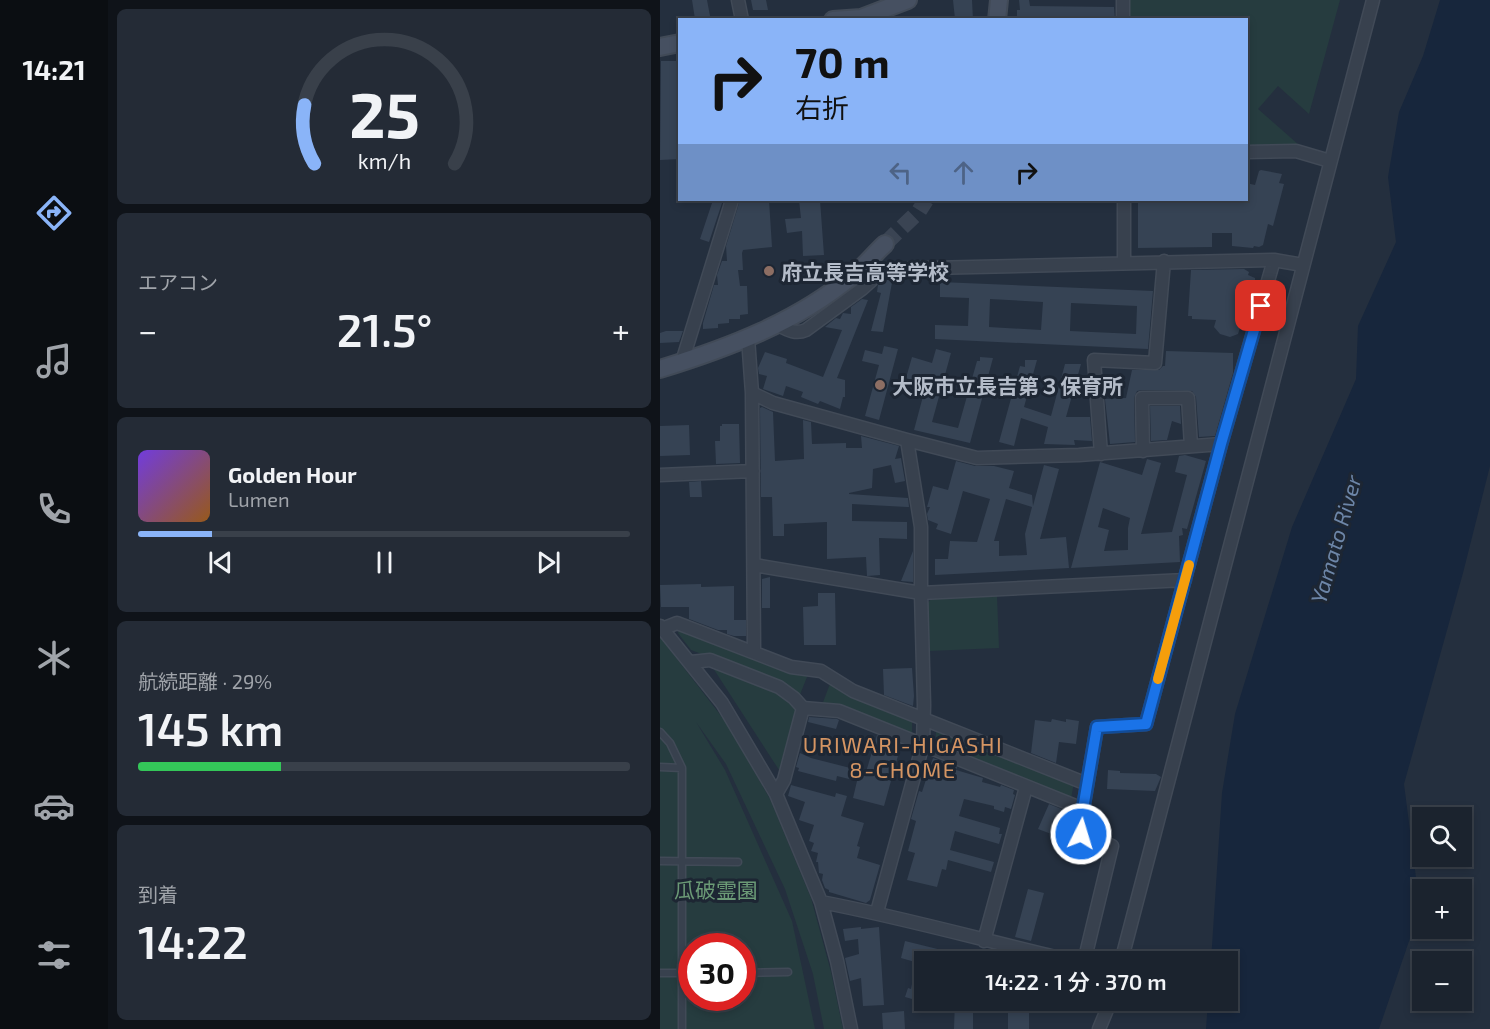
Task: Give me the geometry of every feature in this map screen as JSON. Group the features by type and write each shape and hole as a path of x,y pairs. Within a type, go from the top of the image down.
{"street":[{"path":"738,0 742,18"},
{"path":"861,18 908,0"},
{"path":"997,18 999,0"},
{"path":"1123,0 1123,18"},
{"path":"1124,951 1373,0"},
{"path":"660,47 678,43"},
{"path":"1248,152 1296,151 1330,161"},
{"path":"682,362 732,201"},
{"path":"1124,201 1124,262"},
{"path":"660,369 748,338 793,316 852,276 885,244"},
{"path":"776,324 789,330 801,332 806,330 862,289 884,269 1164,261 1274,260 1303,265"},
{"path":"821,902 876,912 1073,962 1085,958 1112,846 1081,834 1097,727 1146,724 1221,444 1274,260"},
{"path":"1101,454 1095,360 1155,363 1164,261"},
{"path":"748,338 752,393 754,652"},
{"path":"752,393 773,403 977,458 1101,454 1221,444"},
{"path":"1143,451 1142,398 1188,398 1191,446"},
{"path":"876,912 922,744 924,718 921,526 907,440"},
{"path":"660,474 753,471"},
{"path":"754,565 921,593 1185,580"},
{"path":"851,1029 837,961 821,902 776,794 722,703 661,627 676,623 791,667 821,671 853,691 1087,784"},
{"path":"691,662 710,660 779,687 803,708 839,711 1083,809"},
{"path":"776,794 784,780 803,708"},
{"path":"984,941 1026,787"},
{"path":"1099,1029 1106,1011"}],"lane":[{"path":"660,732 670,743 682,768 682,933"},
{"path":"660,767 682,768"},
{"path":"660,861 738,861"},
{"path":"756,973 788,972"},
{"path":"660,973 678,973"},
{"path":"682,1011 682,1029"}],"green space":[{"path":"1129,0 1340,0 1309,114 1278,86 1258,109 1299,145 1296,147 1248,148 1248,18 1129,18"},
{"path":"997,596 999,648 929,651 927,604 932,598"},
{"path":"680,628 809,672 799,697 785,685 691,650 678,633"},
{"name":"瓜破霊園","path":"660,637 725,721 770,799 811,898 831,972 843,1029 824,1029 813,974 785,889 726,764 696,722 725,770 792,921 815,1029 660,1029"},
{"path":"714,666 780,692 798,710 781,773 713,668"},
{"path":"831,681 912,719 912,736 822,705"},
{"path":"936,728 1074,782 1071,799 936,746"}],"water":[{"name":"Yamato River","path":"1440,0 1490,0 1490,466 1463,573 1404,784 1412,846 1412,867 1415,867 1416,879 1412,879 1412,932 1379,1029 1206,1029 1207,1011 1238,1011 1238,951 1212,951 1222,793 1235,714 1292,527 1356,379 1358,326 1396,242 1388,177 1399,112 1423,56"}],"building":[{"path":"692,0 707,0 710,16 695,18"},
{"path":"751,0 766,0 768,10 753,10"},
{"path":"953,0 972,0 973,18 955,18"},
{"path":"1019,0 1029,0 1030,6 1114,7 1115,18 1017,18 1017,10 1020,10"},
{"path":"661,61 678,61 678,159 660,160"},
{"path":"1259,171 1282,174 1279,183 1284,184 1273,226 1268,224 1263,245 1253,248 1232,246 1232,233 1212,233 1212,247 1138,248 1138,201 1246,202 1248,201 1248,183 1255,185"},
{"path":"713,201 723,201 709,242 700,239"},
{"path":"740,201 769,201 772,247 743,250 743,270 738,270 740,286 747,286 748,314 740,315 740,319 729,319 729,323 718,324 718,328 703,329 714,285 718,285 717,275 722,261 727,261 726,246"},
{"path":"799,201 820,201 824,255 803,256 802,231 787,233 785,219 801,218"},
{"path":"1244,269 1249,272 1248,275 1255,278 1255,281 1238,334 1230,337 1220,334 1214,327 1216,320 1192,319 1192,316 1188,316 1191,270"},
{"path":"887,277 893,277 883,332 871,331 881,293 877,292 878,285"},
{"path":"940,282 1153,291 1148,349 935,339 935,325 968,326 969,298 940,297","holes":["990,299 1043,302 1041,330 989,327","1071,303 1137,306 1136,334 1070,331"]},
{"path":"862,299 868,300 837,378 845,380 845,397 843,397 840,409 801,397 803,392 786,386 783,396 763,389 767,376 759,374 758,368 765,352 787,359 786,363 823,377 842,330 825,327 836,318 840,319 843,313 851,314 851,307"},
{"path":"683,331 679,342 660,343 660,333"},
{"path":"884,346 898,349 879,420 865,416 879,365 862,361 865,350 882,354"},
{"path":"936,349 951,353 932,422 958,428 977,361 980,361 980,357 993,358 970,443 914,430 926,385 906,378 912,357 932,363"},
{"path":"1166,351 1233,353 1233,373 1215,436 1199,437 1196,397 1192,391 1142,390 1137,391 1134,398 1135,442 1110,444 1105,399 1126,398 1132,370 1159,370 1165,366"},
{"path":"1025,360 1037,360 1024,407 1051,416 1065,364 1081,364 1066,417 1090,417 1092,441 1074,440 1075,445 1044,444 1048,427 1021,418 1014,446 999,442 1020,366 1025,367"},
{"path":"1150,406 1180,406 1181,424 1172,421 1167,440 1151,441"},
{"path":"760,408 773,412 775,461 804,459 803,420 811,422 812,444 846,443 846,448 862,448 861,436 899,446 895,459 901,458 905,481 895,483 891,465 873,469 872,488 849,493 908,498 909,507 852,504 852,521 907,522 907,539 879,538 880,575 867,576 866,557 827,559 827,522 784,524 784,536 773,536 772,497 761,497"},
{"path":"722,424 739,424 740,463 716,464 715,441 720,441"},
{"path":"689,425 690,455 660,456 660,426"},
{"path":"1185,455 1206,461 1187,529 1182,528 1183,535 1179,536 1180,562 1071,568 1100,462 1142,475 1147,459 1161,463 1141,534 1172,532 1187,475 1175,472 1179,456","holes":["1103,508 1130,518 1128,550 1104,551 1109,530 1098,527"]},
{"path":"956,461 975,466 994,466 1014,471 1009,488 1032,495 1033,506 1044,465 1059,469 1040,539 1066,537 1069,568 935,575 935,559 948,559 950,541 977,542 990,499 963,491 951,534 936,529 938,524 928,520 927,514 933,486 948,490","holes":["1006,499 1032,507 1025,534 1027,555 999,556 999,541 994,541"]},
{"path":"701,481 702,497 690,497 689,482"},
{"path":"913,551 913,582 901,581"},
{"path":"770,577 770,608 762,608 762,579"},
{"path":"701,584 701,587 734,586 734,620 746,620 746,636 727,634 727,630 718,630 689,619 689,607 661,607 660,585"},
{"path":"818,593 835,593 836,645 804,645 803,607 818,606"},
{"path":"912,668 913,706 884,695 883,669"},
{"path":"809,717 839,720 836,729 808,722"},
{"path":"1052,719 1066,722 1066,719 1079,721 1076,744 1059,742 1056,763 1031,753 1035,720 1051,722"},
{"path":"877,735 901,745 884,806 853,798 857,781 837,776 836,781 798,771 799,768 796,767 800,753 866,772"},
{"path":"933,758 957,767 956,770 983,778 982,782 1014,790 1015,795 1011,809 1005,807 1004,812 994,809 994,806 964,799 959,816 1000,828 999,834 1002,834 999,844 955,831 950,850 994,862 991,872 948,860 946,870 942,869 937,887 907,880 915,853 908,851 916,821 911,819 919,791 922,792"},
{"path":"1108,770 1120,771 1120,773 1156,774 1161,777 1155,791 1107,789"},
{"path":"791,785 835,797 836,793 847,796 841,816 864,823 857,846 860,847 857,858 880,865 870,900 866,903 829,892 825,888 822,880 823,874 819,873 818,862 816,862 818,853 811,851 814,843 809,841 814,825 799,820 805,802 788,796"},
{"path":"1049,804 1071,813 1067,827 1071,829 1070,841 1038,829"},
{"path":"1028,889 1044,893 1031,941 1015,937"},
{"path":"861,927 861,929 879,927 884,1005 863,1006 861,978 850,981 845,958 859,954 858,939 845,941 843,929"},
{"path":"905,941 946,951 914,951 914,962 901,958"},
{"path":"912,984 914,985 914,1000 905,997"},
{"path":"904,1011 905,1029 883,1029 882,1013"},
{"path":"955,1011 973,1011 973,1029 954,1029"},
{"path":"1008,1011 1029,1011 1029,1029 1008,1029"}],"tunnel":[{"path":"885,244 919,211 925,201"}],"slow traffic":[{"path":"1158,679 1189,565"}],"place":[{"name":"府立長吉高等学校","path":"769,271"},
{"name":"大阪市立長吉第３保育所","path":"880,385"}],"district":[{"name":"URIWARI-HIGASHI 8-CHOME","path":"903,756"}],"route":[{"path":"1081,834 1097,727 1146,724 1221,444 1261,306"}]}
